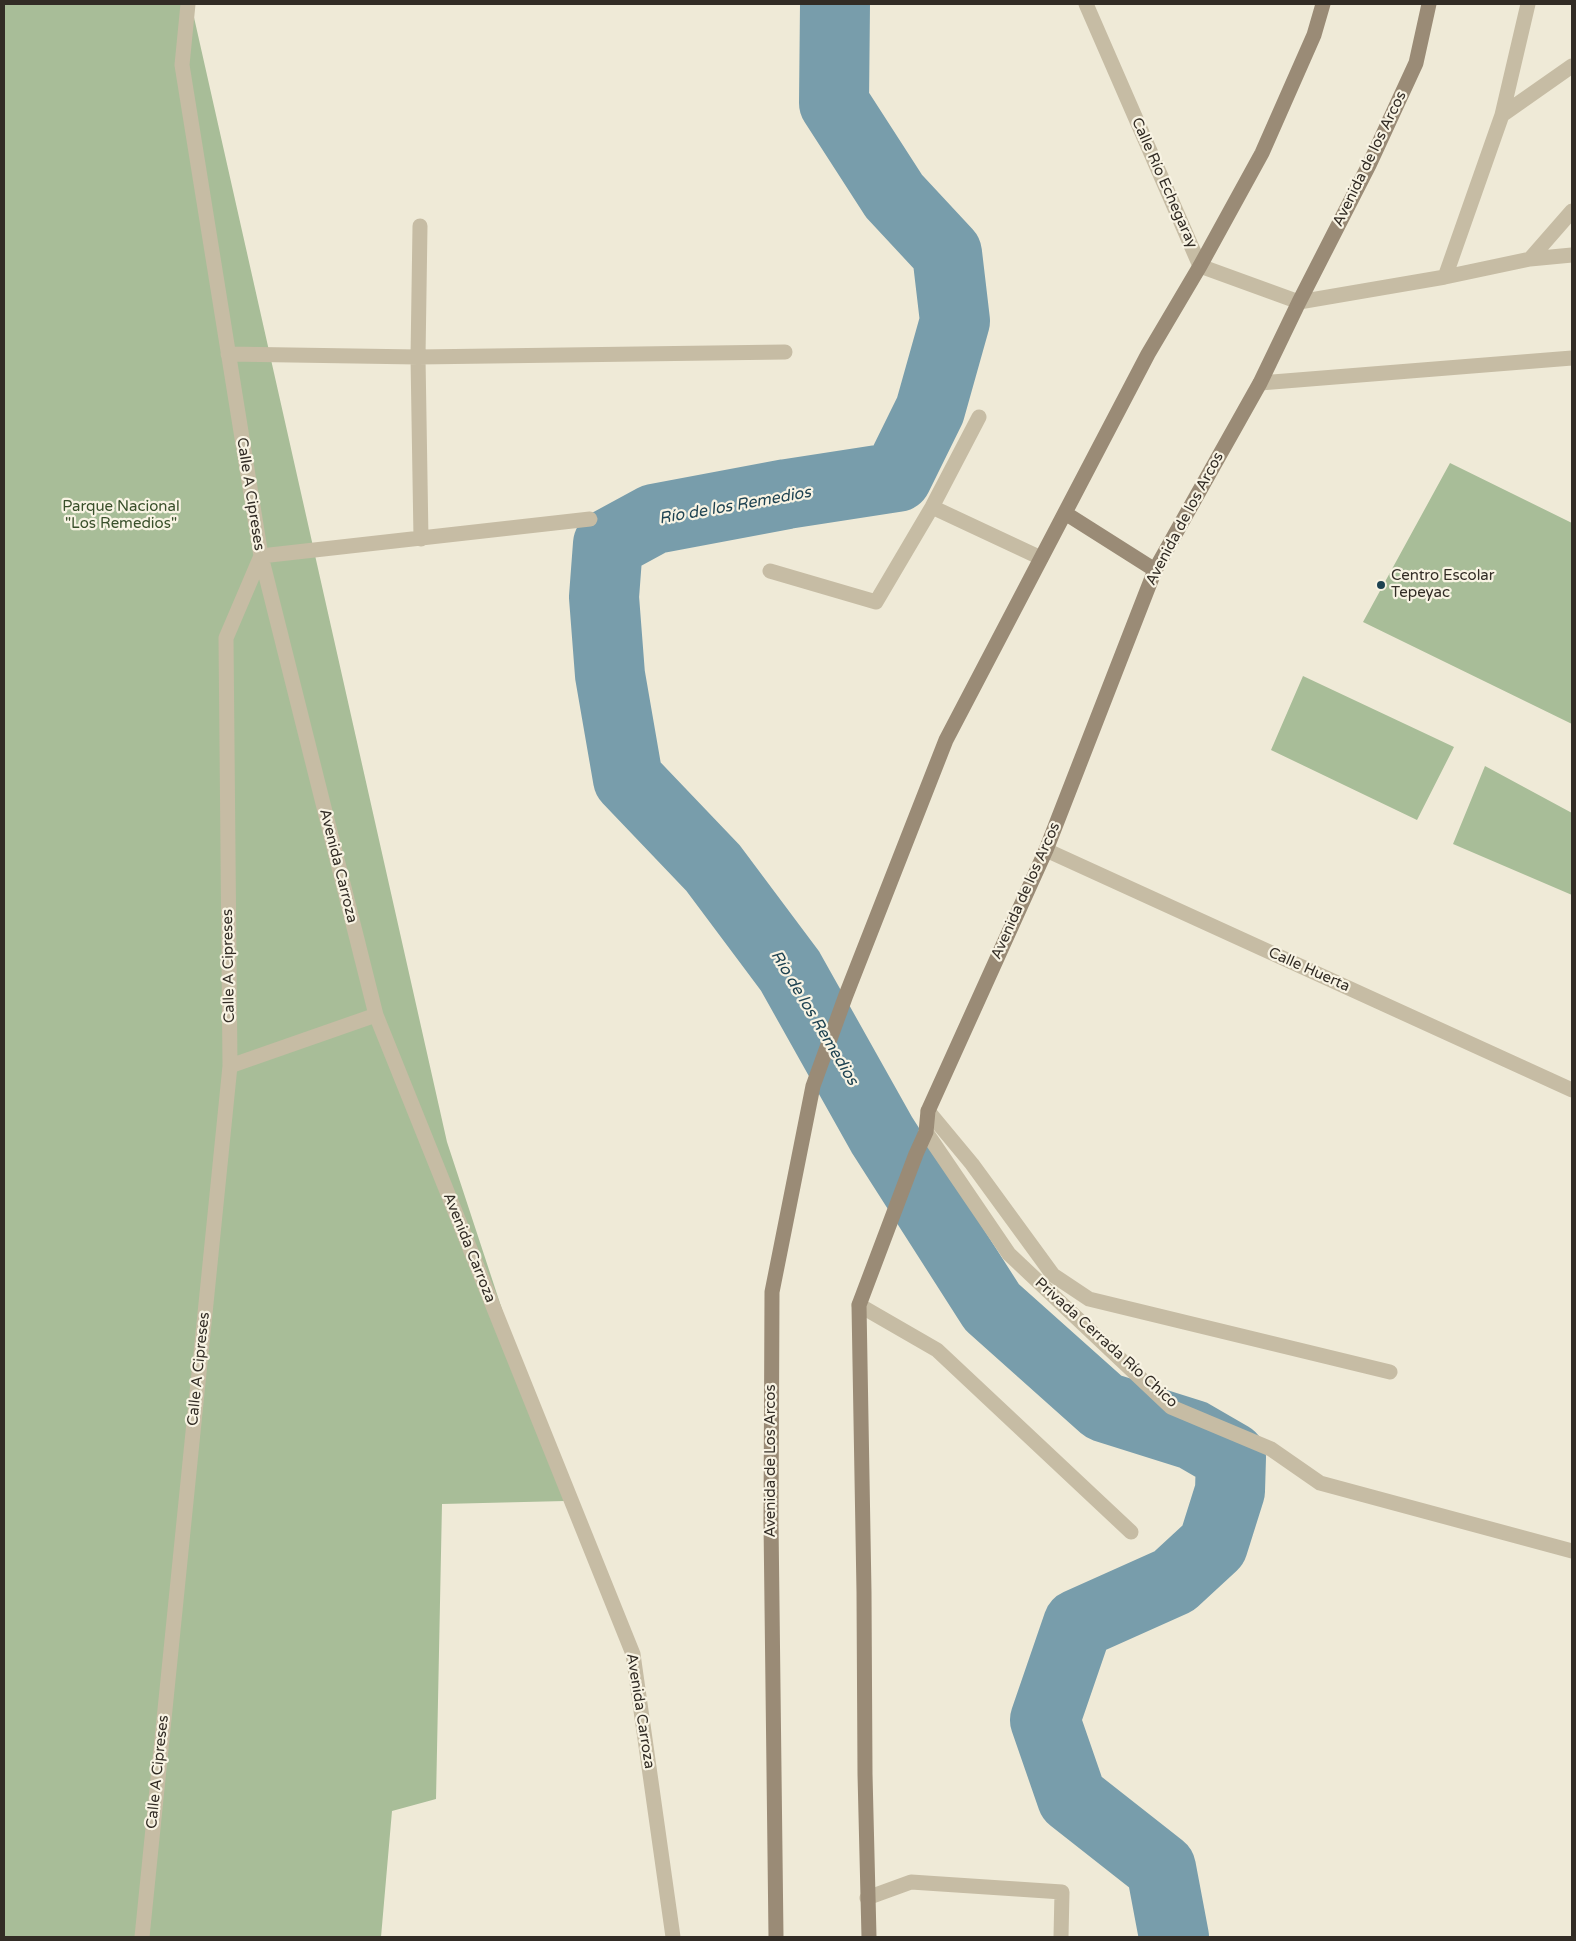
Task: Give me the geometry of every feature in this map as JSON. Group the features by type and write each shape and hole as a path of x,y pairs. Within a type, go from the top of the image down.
{"main road":[{"path":"1041,558 1148,354 1200,266 1262,153 1314,35 1323,4"},
{"name":"Avenida de los Arcos","path":"860,1305 880,1247 926,1132 928,1111 1046,850 1155,570 1260,383 1369,165 1416,63 1429,4"},
{"path":"1065,513 1155,570"},
{"name":"Avenida de Los Arcos","path":"776,1937 771,1522 772,1292 813,1086 946,740 1041,558"},
{"path":"860,1305 869,1937"}],"street":[{"name":"Calle A Cipreses","path":"142,1937 230,1066 226,638 261,556 182,65 188,4"},
{"name":"Calle Río Echegaray","path":"1086,4 1200,266 1299,302"},
{"path":"1445,276 1502,115 1528,4"},
{"path":"1502,115 1572,66"},
{"path":"1530,259 1572,211"},
{"path":"420,226 418,357 421,539"},
{"path":"1299,302 1530,259 1572,255"},
{"path":"228,354 418,357 785,352"},
{"path":"1260,383 1572,358"},
{"path":"770,571 876,602 932,507 979,417"},
{"path":"932,507 1041,558"},
{"path":"261,556 590,519"},
{"name":"Avenida Carroza","path":"261,556 376,1015 633,1654 673,1937"},
{"name":"Calle Huerta","path":"1046,850 1572,1090"},
{"path":"230,1066 376,1015"},
{"path":"928,1111 972,1164 1053,1275 1089,1299 1390,1372"},
{"name":"Privada Cerrada Río Chico","path":"926,1132 1009,1254 1171,1407 1272,1449 1320,1482 1572,1550"},
{"path":"860,1305 937,1350 1131,1532"},
{"path":"867,1898 911,1882 1062,1892 1061,1937"}],"green space":[{"name":"Parque Nacional \"Los Remedios\"","path":"4,4 191,4 447,1142 565,1501 442,1504 436,1799 392,1811 381,1937 4,1937"},
{"path":"1450,463 1572,523 1572,724 1363,622"},
{"path":"1303,676 1454,747 1417,820 1271,750"},
{"path":"1485,766 1572,813 1572,895 1453,844"}],"waterway":[{"name":"Río de los Remedios","path":"835,4 834,103 894,196 947,253 955,321 930,410 897,477 787,494 654,519 608,544 604,597 610,675 628,779 713,868 790,971 882,1135 992,1307 1104,1407 1193,1435 1231,1457 1230,1491 1213,1545 1174,1581 1078,1624 1045,1720 1072,1798 1161,1868 1174,1937"}],"place":[{"name":"Centro Escolar Tepeyac","path":"1381,585"}]}
